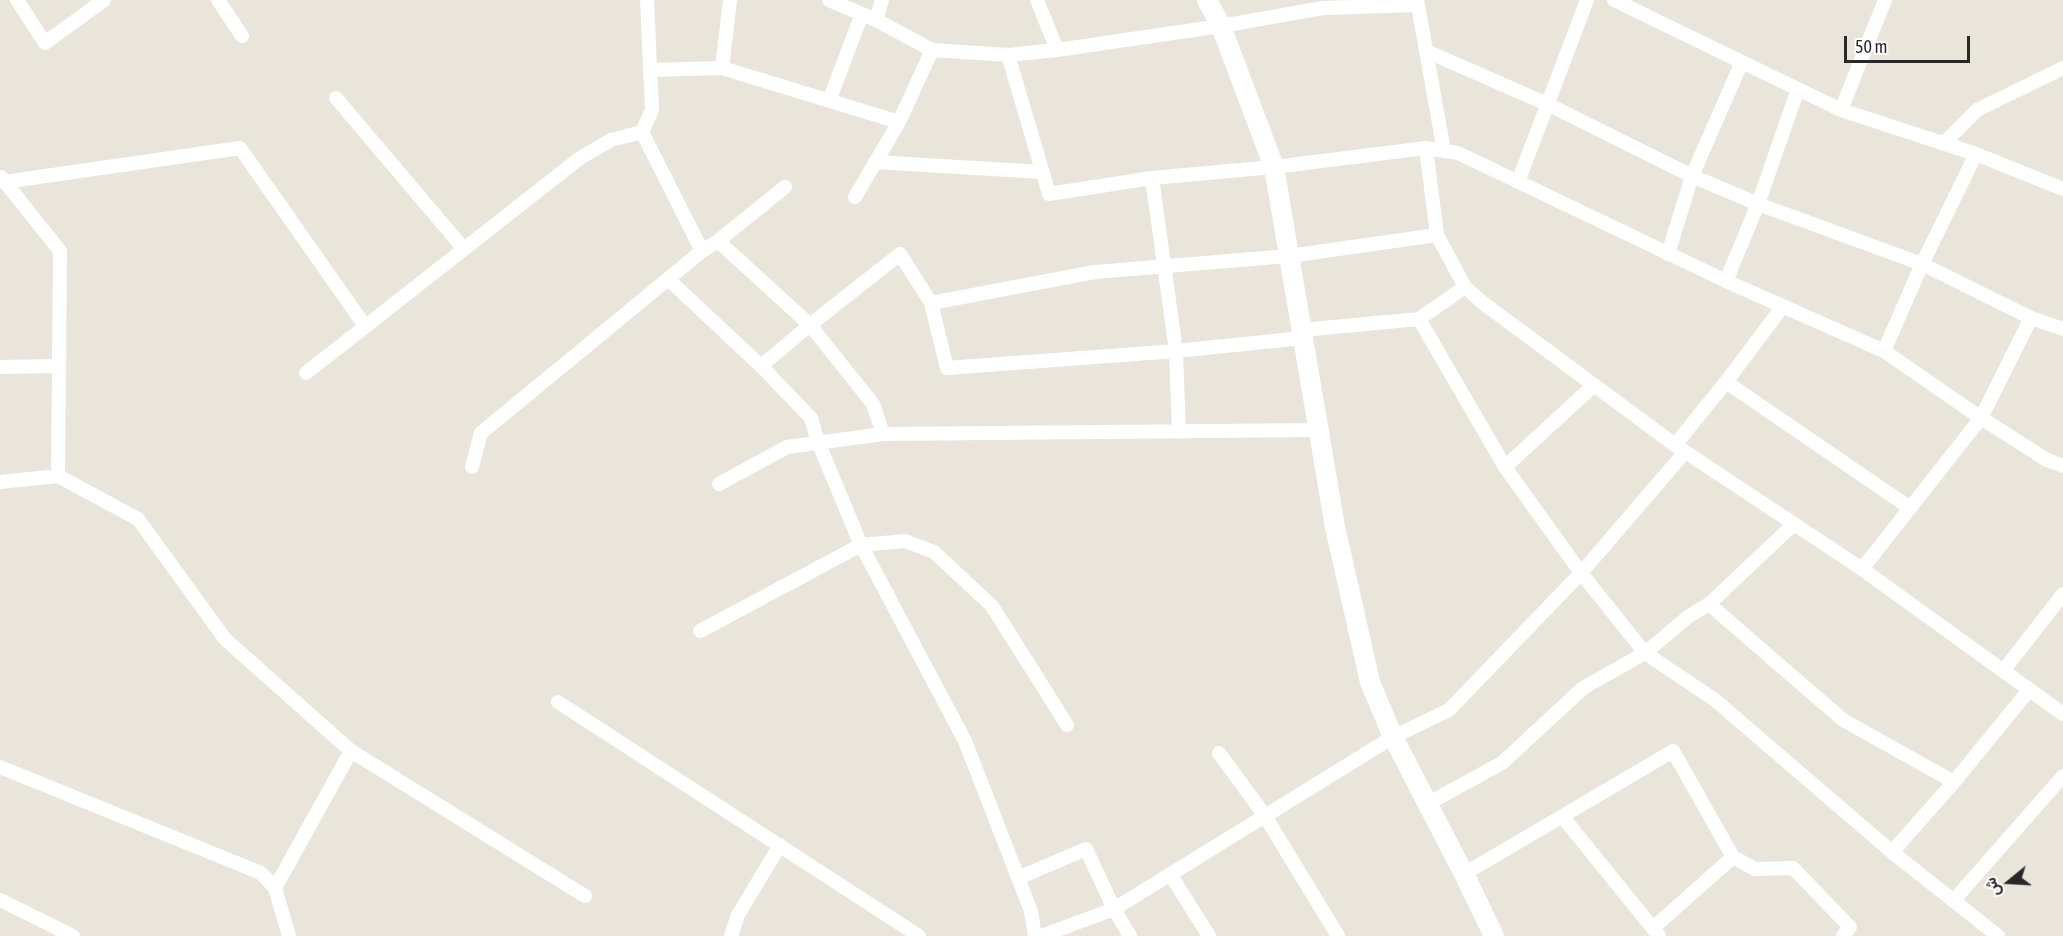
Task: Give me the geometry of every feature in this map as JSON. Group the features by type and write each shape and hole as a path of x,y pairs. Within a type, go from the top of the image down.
{"street":[{"path":"17,0 45,43 104,0"},
{"path":"218,0 242,36"},
{"path":"642,132 652,110 647,0"},
{"path":"722,68 730,0"},
{"path":"829,0 876,20 932,50 1008,55 1221,26 1323,8 1418,2 1444,151"},
{"path":"876,20 882,0"},
{"path":"1037,0 1057,50"},
{"path":"1207,0 1221,26 1274,167 1335,527 1370,682 1393,737 1494,936"},
{"path":"1518,182 1587,0"},
{"path":"1614,0 1841,110 1976,154 2063,189"},
{"path":"1841,110 1885,0"},
{"path":"829,100 862,14"},
{"path":"855,197 899,122 932,50"},
{"path":"1426,51 1547,104 1692,176 1758,204 1922,264 2031,318 2063,329"},
{"path":"1008,55 1049,194 1152,178 1274,167 1426,148 1458,153 1726,281 1884,351 2046,460 2063,466"},
{"path":"1668,254 1692,176 1742,62"},
{"path":"650,70 722,68 899,122"},
{"path":"1943,144 1977,110 2063,68"},
{"path":"1726,281 1758,204 1798,89"},
{"path":"336,98 464,249"},
{"path":"306,373 580,158 611,140 642,132"},
{"path":"642,132 702,251"},
{"path":"2,179 240,148 365,326"},
{"path":"1426,148 1437,235 1465,287 1492,310 1680,449 1862,569 2063,714"},
{"path":"1884,351 1922,264 1976,154"},
{"path":"875,162 1042,172"},
{"path":"1152,178 1176,351 1179,432"},
{"path":"2,179 60,251 58,476"},
{"path":"472,467 481,433 702,251 718,241 785,186"},
{"path":"931,303 1095,272 1289,256 1437,235"},
{"path":"718,241 810,325 873,404 884,434"},
{"path":"761,366 900,254 931,303 947,368 1176,351 1419,318 1465,287"},
{"path":"668,279 761,366 811,418 818,442 861,545 965,741 1031,911 1035,936"},
{"path":"1041,936 1114,909 1393,737 1449,710 1581,573 1680,449 1726,382 1783,306"},
{"path":"1419,318 1505,467 1581,573 1645,653 1715,700 1893,852 1998,936"},
{"path":"1862,569 1981,418 2031,318"},
{"path":"0,367 58,366"},
{"path":"1726,382 1910,508"},
{"path":"1505,467 1593,386"},
{"path":"719,484 788,447 884,434 1319,430"},
{"path":"0,482 58,476 138,519 225,639 351,751 585,896"},
{"path":"1427,804 1502,763 1583,688 1645,653 1689,616 1709,604 1794,524"},
{"path":"700,632 861,545 905,540 934,552 992,606 1068,725"},
{"path":"2003,671 2058,611 2063,594"},
{"path":"1709,604 1844,720 1954,783"},
{"path":"1893,852 1954,783 2029,690"},
{"path":"558,702 919,936"},
{"path":"275,888 351,751"},
{"path":"1464,874 1673,751 1733,857 1755,869 1793,868 1850,927 1843,936"},
{"path":"1220,753 1265,816 1338,936"},
{"path":"0,767 261,873 275,888 289,936"},
{"path":"1954,900 2063,776"},
{"path":"1562,816 1656,932 1733,857"},
{"path":"731,936 738,915 780,845"},
{"path":"1018,878 1086,849 1114,909 1130,936"},
{"path":"1170,874 1209,936"},
{"path":"0,900 73,936"}]}
